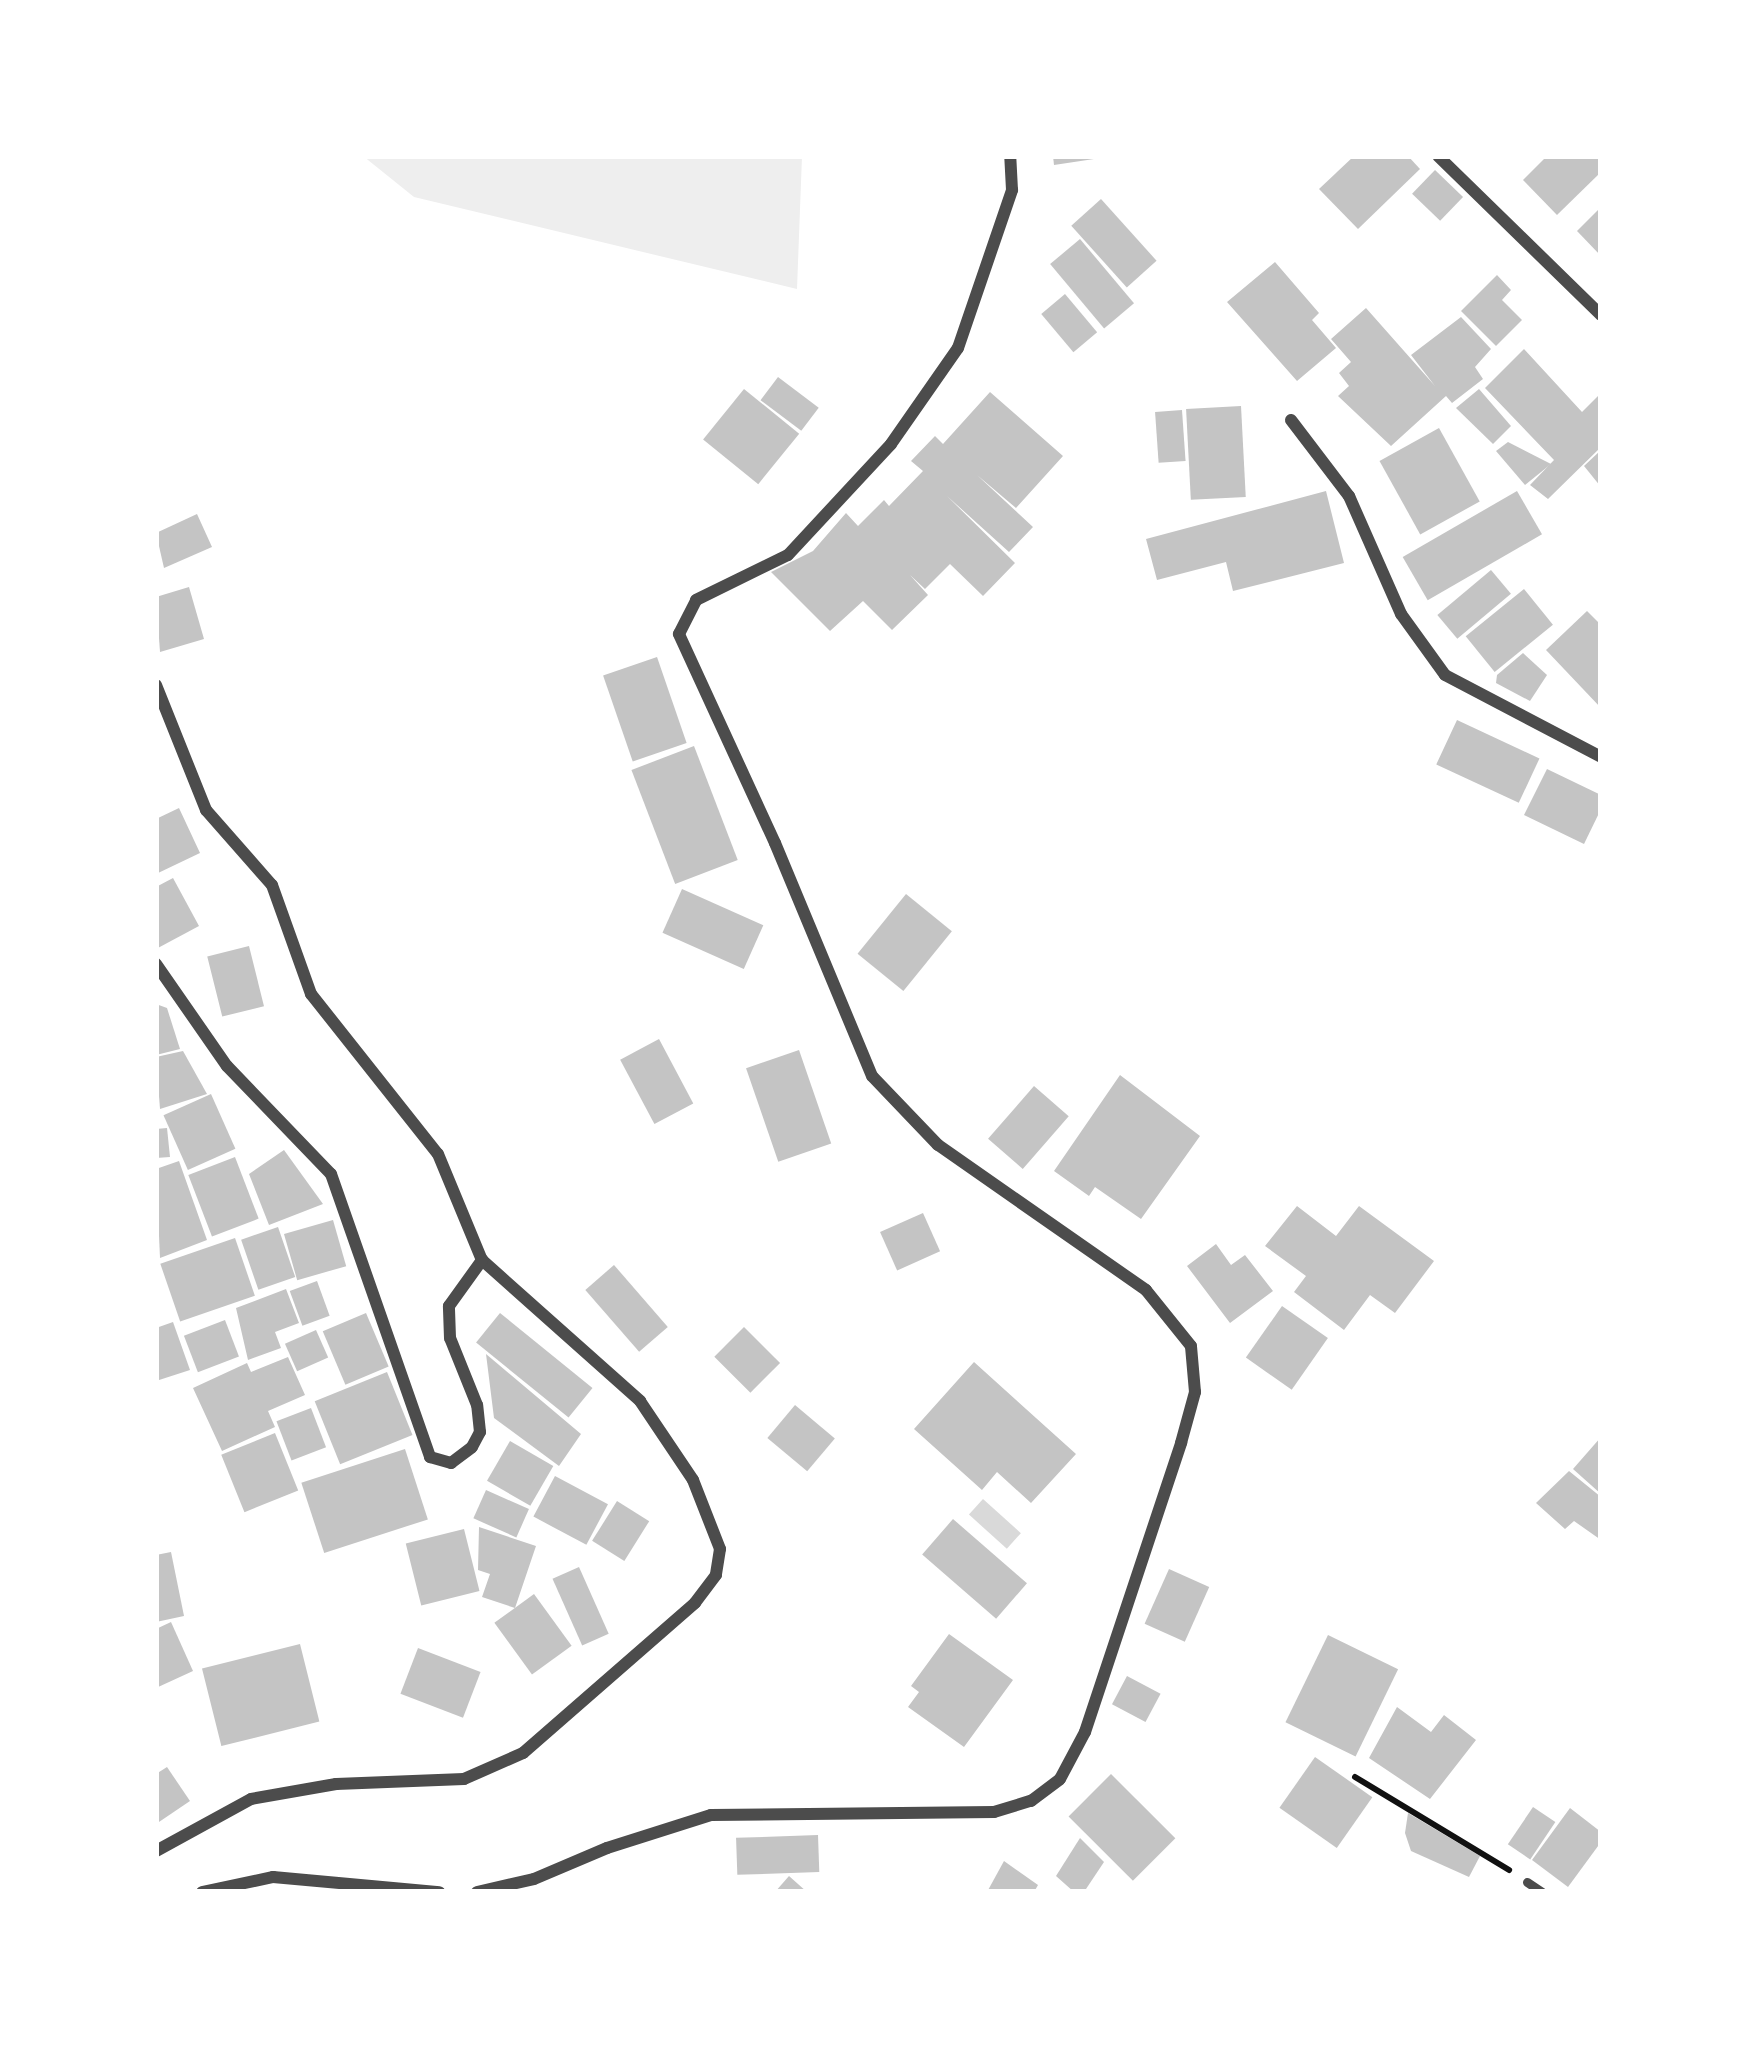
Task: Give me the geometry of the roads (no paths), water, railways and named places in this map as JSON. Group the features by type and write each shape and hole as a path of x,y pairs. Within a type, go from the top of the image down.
{"street":[{"path":"477,1892 535,1879 607,1848 711,1815 994,1811 1031,1801 1060,1779 1085,1732 1181,1443 1195,1392 1191,1346 1146,1289 938,1145 872,1076 775,842 679,634 696,600 788,555 891,444 958,348 1012,190 1010,156"},
{"path":"1438,156 1601,315"},
{"path":"1291,420 1349,496 1401,614 1444,675 1601,757"},
{"path":"156,685 189,779 206,810 272,885 311,994 438,1154 482,1260 640,1400 711,1516 720,1549 716,1575 695,1603 523,1753 464,1779 336,1784 251,1799 156,1851"},
{"path":"156,964 227,1066 331,1174 430,1457 451,1463 472,1448 480,1432 477,1405 450,1338 449,1306 482,1260"},
{"path":"202,1892 273,1877 439,1892"}],"lane":[{"path":"1527,1882 1542,1892"}]}
